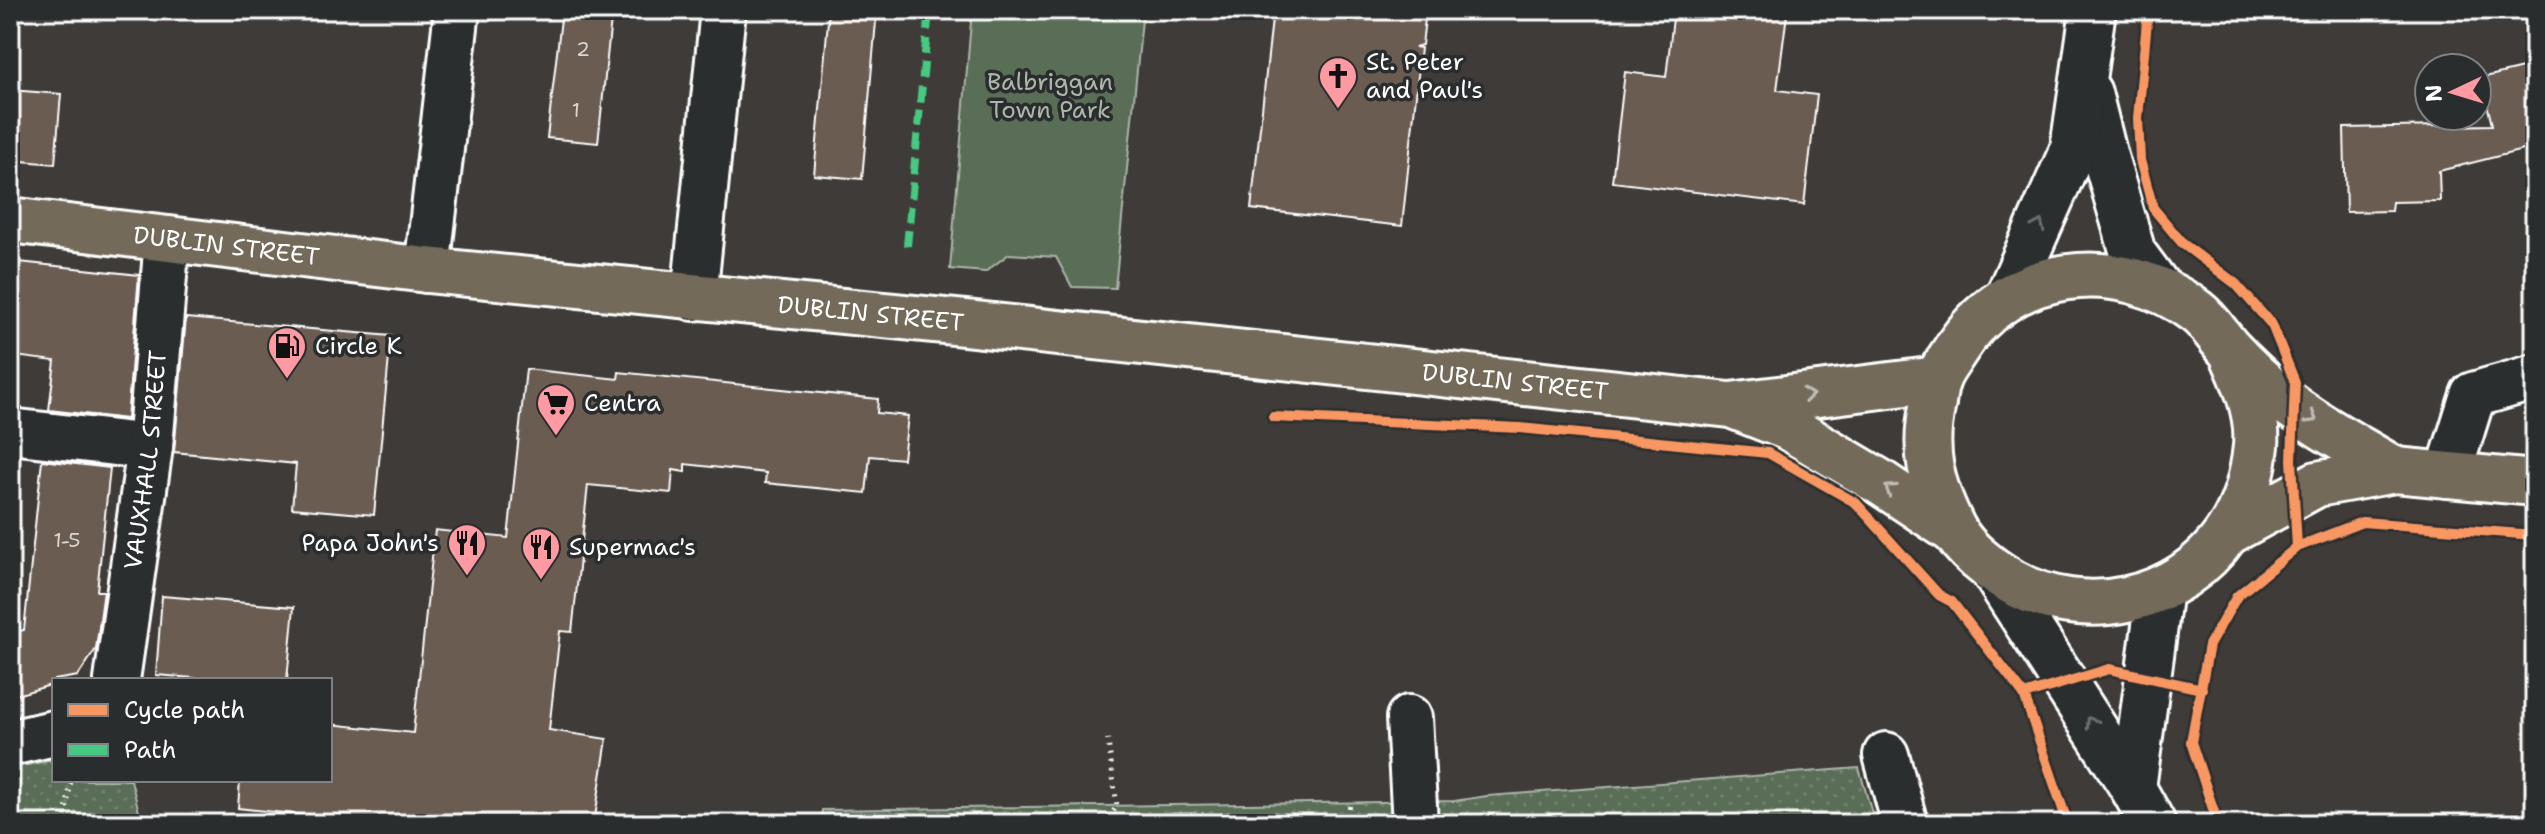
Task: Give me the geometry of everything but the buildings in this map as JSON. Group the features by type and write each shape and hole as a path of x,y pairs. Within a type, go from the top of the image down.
{"main road":[{"name":"DUBLIN STREET","path":"10,220 427,270 965,323 1730,405 1938,379"},
{"path":"2231,351 2250,395 2256,442 2248,490 2227,533 2197,565 2160,589 2119,602 2074,603 2031,592 1993,571 1955,532 1933,484 1927,432 1938,379 1966,332 2008,296 2057,277 2109,275 2159,288 2200,314 2231,351 2281,398 2395,470"},
{"name":"DUBLIN STREET","path":"1730,405 1789,428 1880,482 1955,532"},
{"path":"2227,533 2317,484 2395,470 2535,483"}],"street":[{"path":"427,270 457,10"},
{"path":"694,298 723,10"},
{"path":"2008,296 2073,149 2093,10"},
{"path":"2085,75 2133,253 2159,288"},
{"name":"VAUXHALL STREET","path":"117,678 150,447 167,239"},
{"path":"2448,475 2473,395 2535,377"},
{"path":"10,431 150,447"},
{"path":"1993,571 2143,806"},
{"path":"2143,806 2160,589"},
{"path":"1409,718 1415,824"},
{"path":"10,743 52,733"},
{"path":"1886,755 1895,818"}],"path":[{"path":"1104,824 1117,806 1107,734"},
{"path":"64,824 71,782"},
{"path":"1348,824 1350,803"}],"green space":[{"name":"Balbriggan Town Park","path":"972,10 1143,10 1115,288 1072,287 1056,257 1009,254 985,272 950,269"},
{"path":"52,760 52,782 132,782 142,824 10,824 10,768"},
{"path":"1859,768 1875,824 821,824 822,810 1454,801"}],"marked path":[{"path":"907,246 929,10"}],"cycle path":[{"path":"2148,10 2138,118 2140,160 2153,208 2183,244 2236,284 2272,325 2295,382 2292,460 2297,547"},
{"path":"1273,417 1520,428 1768,453 1856,503 1939,595 1952,602 2024,695 2068,824"},
{"path":"2218,824 2191,742 2209,645 2237,596 2297,547 2362,522 2535,535"},
{"path":"2024,695 2109,669 2202,689"}],"place":[{"name":"St. Peter and Paul's","path":"1338,110"},
{"name":"Circle K","path":"287,380"},
{"name":"Centra","path":"556,437"},
{"name":"Papa John's","path":"467,577"},
{"name":"Supermac's","path":"541,581"}]}
